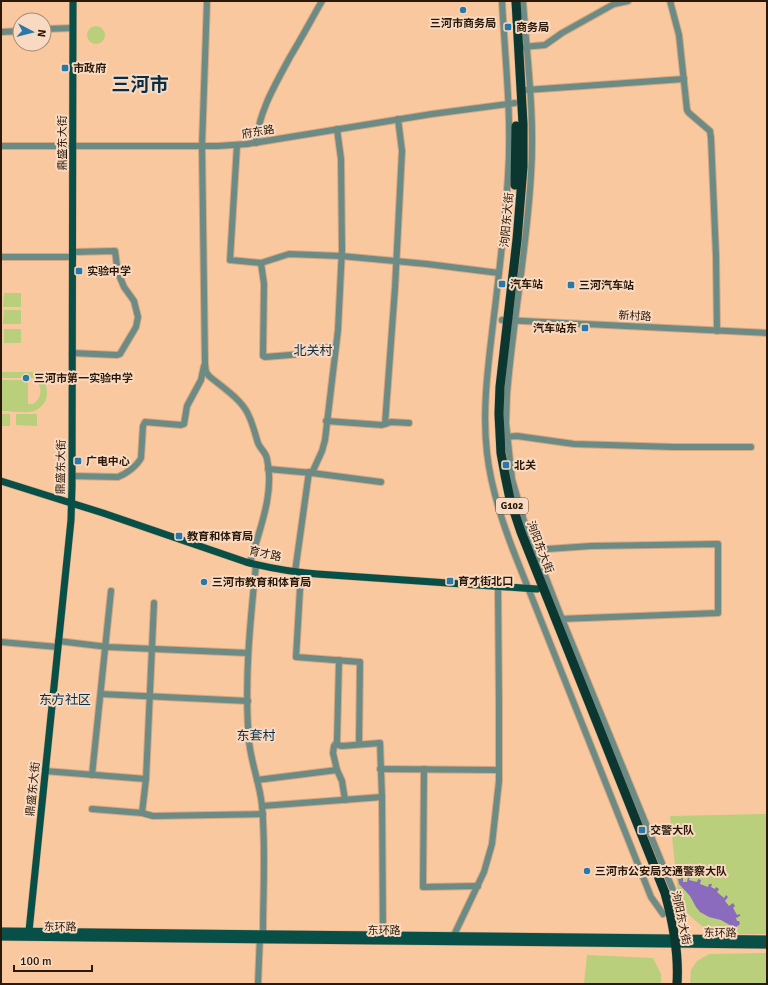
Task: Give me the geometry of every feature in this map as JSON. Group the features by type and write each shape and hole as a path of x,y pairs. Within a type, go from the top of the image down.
{"highway":[{"name":"泃阳东大街","path":"510,1 512,104 516,177 511,240 508,320 493,399 495,454 501,488 509,518 533,589 659,895 678,967 677,984"},
{"name":"泃阳东大街","path":"516,1 523,47 525,90 522,177 517,240 500,387 503,437 501,453 510,499 559,619 667,901 672,923 671,984"}],"main road":[{"name":"鼎盛东大街","path":"30,931 71,502 73,1"},
{"name":"育才路","path":"1,481 71,502 253,564 298,572 533,589"},
{"name":"东环路","path":"1,931 671,941 767,939"},
{"name":"东环路","path":"1,937 454,935 767,945"}],"street":[{"path":"207,1 202,146 206,372 242,404 248,412 258,444 267,456 268,470 266,502 253,564 248,653 249,741 263,814 264,849 258,984"},
{"path":"256,143 260,119 270,94 322,1"},
{"path":"502,1 512,104 508,176 486,392 486,438 487,454 494,490 502,520 533,589"},
{"path":"523,1 523,47 545,45 562,33 614,4 628,1"},
{"path":"670,1 679,35 686,107 689,113 710,131 712,138 717,331"},
{"path":"52,29 73,28"},
{"path":"1,32 12,31"},
{"path":"525,90 684,79"},
{"name":"府东路","path":"1,146 237,145 398,119 512,104"},
{"path":"385,424 402,151 398,119"},
{"path":"337,129 340,159 341,256 338,330 322,451 310,472 298,572 296,657 360,662 359,744"},
{"path":"237,145 230,260 261,263 289,254 341,256 499,273"},
{"path":"1,257 73,255 116,251 116,266 119,275 124,287 134,301 138,317 136,327 120,354 72,353"},
{"path":"261,263 264,284 263,356 302,354 315,348 335,348"},
{"name":"新村路","path":"508,320 767,333"},
{"path":"72,476 118,477 125,474 141,458 143,426 145,422 184,424 187,406 201,380 205,364"},
{"path":"326,421 382,425 391,422 409,423"},
{"path":"503,437 530,437 574,444 674,447 751,447"},
{"path":"268,470 310,472 381,482"},
{"path":"531,550 591,546 718,544 718,613 559,619"},
{"path":"454,935 478,886 492,844 499,770 498,587"},
{"path":"92,775 112,591"},
{"path":"142,814 146,779 154,603"},
{"path":"1,642 248,653"},
{"path":"339,660 337,742 334,746 333,753 337,770 342,781 345,800"},
{"path":"101,694 248,701"},
{"path":"337,742 338,745 342,746 380,743 383,935"},
{"path":"380,769 499,770"},
{"path":"424,769 423,887 478,886"},
{"path":"257,780 337,770"},
{"path":"45,772 146,779"},
{"path":"262,806 382,797"},
{"path":"92,809 153,816 263,814"}],"green space":[{"path":"96,26 102,29 105,35 102,41 96,44 90,41 87,35 90,29"},
{"path":"4,293 21,293 21,307 3,307"},
{"path":"4,310 21,310 21,324 3,324"},
{"path":"4,329 21,329 21,343 4,343"},
{"path":"1,372 34,372 39,375 46,385 47,396 45,402 33,411 1,411 1,404 33,404 39,398 40,388 39,384 33,378 1,378"},
{"path":"1,380 28,380 28,404 1,404"},
{"path":"1,414 10,414 10,426 1,426"},
{"path":"16,414 37,414 37,426 16,425"},
{"path":"767,814 767,934 728,933 707,929 692,918 679,904 670,816"},
{"path":"767,953 767,984 690,984 691,970 697,961 709,954"},
{"path":"587,955 653,958 661,974 661,984 584,984"}],"shaded area":[{"path":"681,877 683,877 683,882 687,882 688,877 690,877 689,880 697,882 698,879 701,880 700,884 708,887 709,884 712,884 711,887 715,889 716,887 719,889 717,892 724,898 726,895 728,897 725,901 729,906 733,903 735,906 733,908 737,915 740,914 740,916 736,918 740,924 735,928 721,920 709,917 700,912 690,896 679,884 678,879 681,879"}],"place":[{"name":"三河市商务局","path":"463,10"},
{"name":"商务局","path":"508,27"},
{"name":"市政府","path":"65,68"},
{"name":"实验中学","path":"79,271"},
{"name":"汽车站","path":"502,284"},
{"name":"三河汽车站","path":"571,285"},
{"name":"汽车站东","path":"585,328"},
{"name":"三河市第一实验中学","path":"26,378"},
{"name":"广电中心","path":"78,461"},
{"name":"北关","path":"506,465"},
{"name":"教育和体育局","path":"179,536"},
{"name":"育才街北口","path":"450,581"},
{"name":"三河市教育和体育局","path":"204,582"},
{"name":"交警大队","path":"642,830"},
{"name":"三河市公安局交通警察大队","path":"587,871"}],"district":[{"name":"三河市","path":"140,85"},
{"name":"北关村","path":"313,351"},
{"name":"东方社区","path":"65,700"},
{"name":"东套村","path":"256,736"}]}
